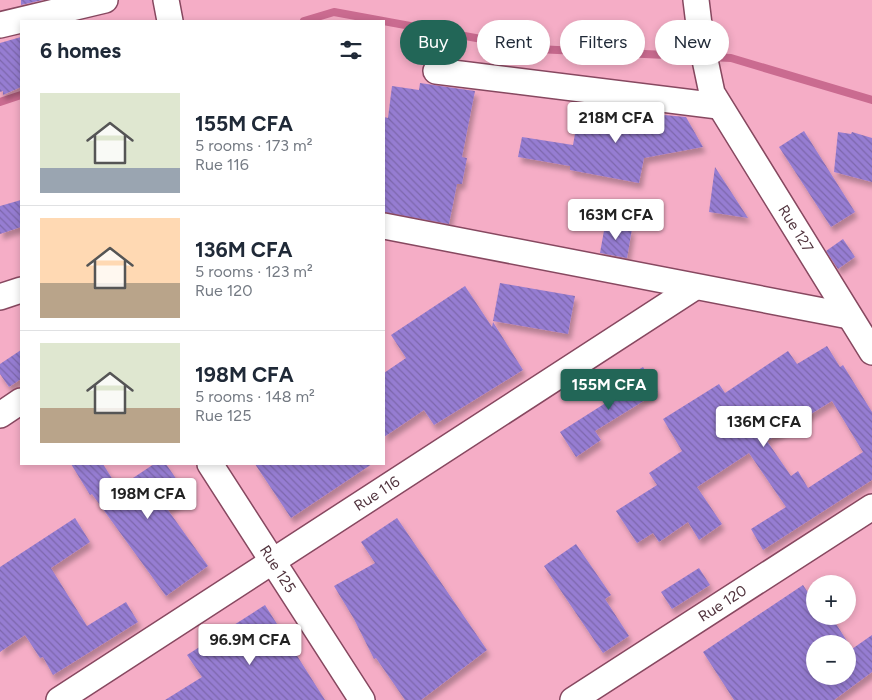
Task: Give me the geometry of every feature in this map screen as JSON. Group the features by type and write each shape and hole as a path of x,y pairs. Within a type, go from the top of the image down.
{"street":[{"path":"21,20 105,0"},
{"path":"166,0 170,20"},
{"name":"Rue 127","path":"696,0 700,41 708,82 718,106 872,352"},
{"path":"0,25 20,20"},
{"path":"436,71 718,106"},
{"path":"385,226 849,316"},
{"name":"Rue 116","path":"59,700 695,287"},
{"path":"0,297 20,290"},
{"path":"0,415 20,402"},
{"name":"Rue 125","path":"211,465 362,700"},
{"name":"Rue 120","path":"573,700 872,508"}],"building":[{"path":"21,0 43,0 21,5"},
{"path":"20,37 20,87 3,95 3,91 0,92 0,43"},
{"path":"420,83 475,91 462,157 467,158 462,184 457,184 449,224 385,212 385,117 388,118 392,86 419,90"},
{"path":"610,110 686,117 703,147 644,158 639,183 570,170 570,166 518,157 522,137 573,145 578,117 608,122"},
{"path":"804,131 855,212 831,227 779,147"},
{"path":"838,132 851,134 852,132 872,138 872,182 834,172"},
{"path":"715,167 748,218 709,212"},
{"path":"20,200 20,227 0,234 0,206"},
{"path":"605,225 632,229 627,258 600,253"},
{"path":"843,239 855,257 838,269 826,251"},
{"path":"500,283 575,296 568,334 493,321"},
{"path":"465,286 492,327 493,322 523,370 434,425 424,410 385,436 385,372 406,358 391,335"},
{"path":"827,346 840,367 843,365 872,412 872,480 763,550 751,529 786,507 749,453 697,487 722,524 699,540 688,522 659,542 653,533 637,543 616,511 657,485 649,473 682,451 663,419 719,384 725,393 788,351 797,364","holes":["832,401 863,452 808,488 798,471 791,476 767,441"]},
{"path":"20,351 20,380 9,387 0,374 0,364"},
{"path":"643,367 658,392 595,431 601,440 576,457 560,432 615,397 609,387"},
{"path":"72,465 104,465 118,488 152,465 167,465 177,480 180,478 192,495 168,510 208,566 166,596 92,494 90,495"},
{"path":"256,465 370,465 291,518"},
{"path":"75,518 90,542 51,568 87,626 126,602 138,622 53,675 43,657 40,658 25,635 0,652 0,567"},
{"path":"397,518 487,650 421,700 405,700 376,658 374,659 354,619 334,586 375,563 361,542"},
{"path":"576,544 611,595 605,599 629,636 603,653 544,566"},
{"path":"699,568 710,585 672,609 661,592"},
{"path":"803,585 806,590 806,625 837,625 843,635 806,635 806,685 854,685 834,700 734,700 703,652"},
{"path":"265,605 325,700 165,700 202,677 187,655"},
{"path":"872,635 872,672 856,684 856,646"}],"waterway":[{"path":"307,20 334,12 378,20"},
{"path":"385,21 536,49 731,58 872,100"},
{"path":"0,102 20,95"}]}
